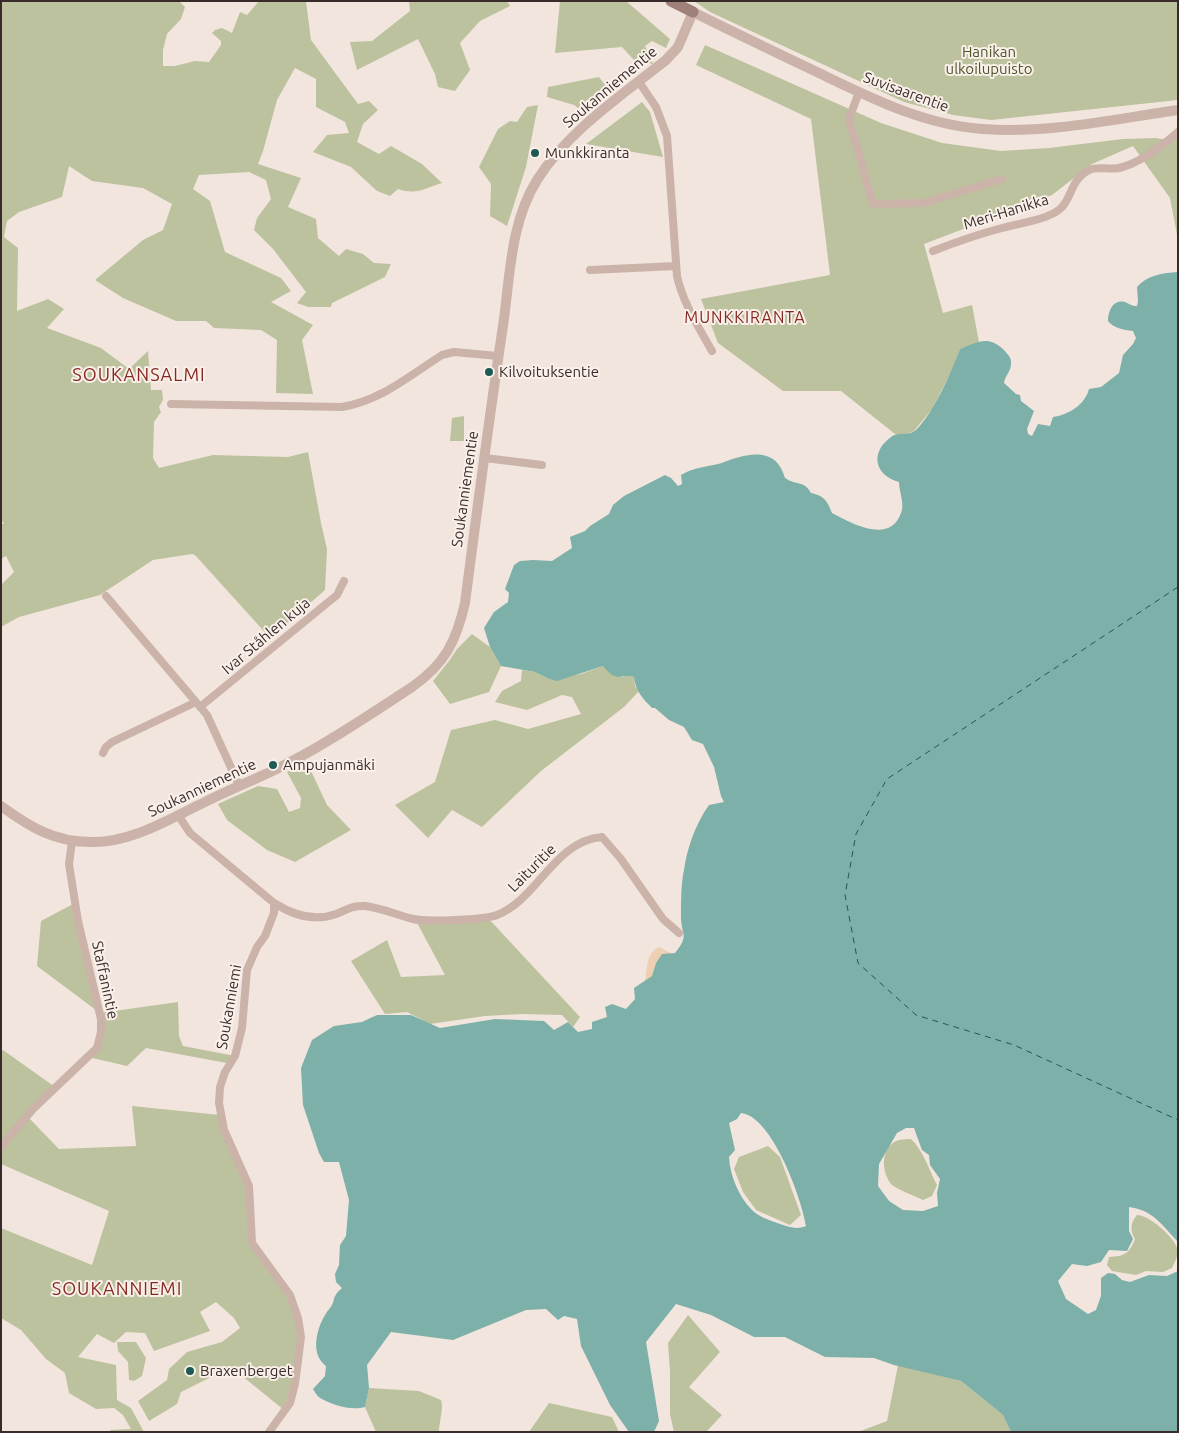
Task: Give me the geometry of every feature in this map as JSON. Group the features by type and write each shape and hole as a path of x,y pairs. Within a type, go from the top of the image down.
{"main road":[{"name":"Suvisaarentie","path":"671,1 693,12"}],"street":[{"name":"Soukanniementie","path":"1,806 22,822 57,838 92,842 128,837 297,759 368,716 427,676 440,663 454,640 465,603 498,356 518,226 536,182 557,152 586,125 666,60 678,47 693,12"},
{"name":"Suvisaarentie","path":"693,12 859,92 902,110 950,125 982,129 1035,129 1178,110"},
{"path":"639,82 656,107 667,136 676,266 680,287 684,299 712,350"},
{"path":"859,92 849,119 873,204 923,203 1002,179"},
{"name":"Meri-Hanikka","path":"933,251 1060,210 1079,177 1091,170 1119,168 1137,160 1178,132"},
{"path":"590,270 676,266"},
{"path":"171,404 342,406 359,404 376,398 442,354 454,352 498,356"},
{"path":"485,458 542,466"},
{"name":"Ivar Ståhlen kuja","path":"103,753 112,742 198,705 337,595 344,581"},
{"path":"106,596 210,721 239,785"},
{"path":"178,815 190,833 274,903"},
{"name":"Laituritie","path":"274,903 288,912 311,917 333,915 352,907 363,906 415,919 428,920 496,916 518,903 562,855 585,840 602,837 621,859 663,919 679,933"},
{"name":"Staffanintie","path":"1,1147 34,1108 97,1048 101,1032 101,1019 78,921 69,864 72,841"},
{"name":"Soukanniemi","path":"269,1432 290,1403 295,1384 301,1337 298,1318 290,1295 252,1243 249,1186 224,1130 219,1103 220,1087 225,1072 235,1056 242,1028 247,970 257,947 265,936 274,913 274,903"}],"green space":[{"path":"1,1 179,1 185,7 181,19 167,34 163,50 163,66 175,66 195,61 209,62 221,45 221,41 212,33 222,28 232,33 240,12 247,15 259,1 306,1 311,40 358,104 369,101 378,110 363,124 357,142 379,154 391,146 422,164 442,183 415,191 398,189 390,196 377,191 351,167 313,152 327,135 349,133 345,122 316,107 316,79 295,68 277,100 258,164 301,178 288,207 316,219 318,238 339,256 346,249 363,254 374,263 391,264 385,277 332,303 331,307 308,307 297,303 306,292 273,249 254,230 257,218 271,199 266,180 249,172 199,175 193,189 210,201 225,252 281,278 291,291 271,302 313,325 302,340 313,394 276,393 277,340 261,330 214,328 206,321 176,321 123,298 95,280 143,240 163,230 172,204 143,188 92,181 69,166 62,197 19,212 7,221 4,237 18,248 17,311 48,299 64,309 47,328 101,348 129,369 148,351 151,390 162,390 163,400 159,407 161,412 154,422 153,458 159,468 213,455 288,457 308,452 327,549 325,590 270,638 195,555 192,554 153,560 100,595 19,617 1,627 1,585 14,572 6,556 1,559 1,525 4,523 1,521"},
{"path":"409,1 507,1 510,6 480,21 460,43 470,70 455,91 438,87 435,74 418,39 357,70 350,42 372,41 410,11"},
{"path":"560,1 626,1 670,39 666,48 652,41 645,46 653,64 634,60 622,47 555,53"},
{"name":"Hanikan ulkoilupuisto","path":"694,1 1178,1 1178,100 991,120 953,115 904,102 710,12"},
{"path":"705,45 881,123 942,143 1001,151 1049,148 1123,139 1156,138 1173,141 1178,137 1178,240 1170,198 1133,146 1092,164 1052,195 924,244 943,313 972,305 979,342 960,349 954,366 932,409 914,431 905,435 895,434 841,391 783,391 718,343 701,299 830,275 811,119 696,65"},
{"path":"599,77 611,93 586,114 574,105 547,97 548,87"},
{"path":"642,102 650,112 663,157 586,144"},
{"path":"538,105 526,167 507,226 490,216 491,184 479,167 498,129 510,121 517,122 527,107"},
{"path":"464,416 464,441 450,441 452,418"},
{"path":"472,634 490,647 501,666 489,692 450,704 433,681 457,649"},
{"path":"603,666 622,677 629,675 634,677 635,686 639,691 624,707 541,771 482,827 452,810 428,838 395,805 435,782 451,730 495,720 528,729 581,714 572,697 562,695 527,710 495,702 502,691 521,681 522,670 535,672 547,678 581,674"},
{"path":"300,765 312,773 327,805 351,830 295,862 267,850 227,820 218,804 258,786 277,789 289,812 300,808 301,798 287,772"},
{"path":"75,903 100,1013 37,966 41,921"},
{"path":"487,917 580,1017 573,1027 562,1015 522,1014 485,1016 430,1024 407,1012 385,1014 351,961 387,940 401,977 445,975 415,919"},
{"path":"178,1002 179,1036 183,1046 235,1056 232,1064 146,1048 127,1066 88,1057 97,1048 100,1013"},
{"path":"3,1050 55,1087 27,1116 59,1149 136,1146 132,1106 220,1115 244,1173 252,1243 290,1295 298,1318 298,1360 284,1410 231,1367 181,1392 177,1404 149,1421 138,1401 167,1380 169,1369 187,1352 222,1342 240,1328 234,1318 216,1302 200,1312 210,1331 154,1351 145,1333 126,1332 114,1343 97,1334 78,1357 116,1365 117,1400 131,1408 144,1432 111,1432 110,1430 131,1429 123,1415 114,1408 96,1409 69,1393 65,1373 46,1359 21,1330 1,1318 1,1228 92,1265 109,1211 1,1164 1,1147 5,1141 1,1139 1,1052"},
{"path":"911,1139 922,1154 937,1185 932,1196 923,1200 893,1186 885,1172 884,1159 888,1148 899,1140"},
{"path":"768,1146 780,1157 801,1215 790,1225 756,1210 743,1192 734,1169 739,1157"},
{"path":"1137,1215 1154,1223 1175,1243 1177,1254 1172,1268 1163,1272 1146,1271 1136,1275 1112,1271 1107,1265 1109,1257 1123,1255 1131,1248 1135,1239 1132,1233 1132,1224"},
{"path":"688,1315 720,1352 689,1387 722,1415 708,1432 674,1432 670,1414 668,1343"},
{"path":"117,1342 136,1342 146,1358 142,1376 134,1381 129,1380 128,1362 118,1351"},
{"path":"898,1365 961,1381 1003,1415 1011,1432 858,1432 887,1421"},
{"path":"369,1388 419,1391 441,1400 439,1432 376,1432 365,1407"},
{"path":"549,1403 612,1417 619,1432 529,1432"}],"sand":[{"path":"659,947 671,953 656,963 653,976 645,982 649,957"}],"water":[{"path":"1178,272 1178,1242 1151,1215 1145,1211 1129,1207 1129,1231 1133,1239 1127,1251 1109,1250 1101,1262 1087,1266 1072,1264 1058,1281 1066,1299 1088,1314 1096,1310 1101,1296 1101,1278 1108,1273 1115,1274 1122,1280 1130,1282 1149,1275 1167,1276 1178,1271 1178,1432 1011,1432 1003,1415 961,1381 894,1365 874,1358 825,1357 785,1337 754,1337 711,1315 676,1304 646,1342 659,1421 654,1432 629,1432 610,1405 581,1346 577,1319 564,1316 558,1320 546,1309 526,1310 453,1340 391,1332 367,1365 369,1388 365,1407 342,1407 320,1398 313,1389 325,1376 326,1366 317,1353 317,1337 322,1321 332,1306 336,1294 342,1288 336,1282 335,1274 339,1265 340,1245 346,1236 349,1200 339,1162 324,1162 319,1153 303,1105 301,1068 312,1040 334,1026 362,1022 377,1015 411,1015 440,1028 495,1019 544,1021 554,1030 568,1022 578,1032 592,1029 592,1022 607,1017 605,1007 612,1004 626,1009 635,999 634,988 652,976 656,963 662,954 675,953 680,947 684,935 681,923 682,881 690,845 696,828 709,805 724,802 714,767 703,744 692,740 684,727 669,720 655,708 652,708 638,690 634,677 615,676 603,666 557,681 535,672 501,666 490,647 484,628 494,612 508,602 509,593 505,589 514,565 520,561 552,561 572,548 570,537 585,531 609,514 613,505 624,496 665,475 671,478 678,486 682,484 681,475 690,471 752,455 766,456 778,463 785,478 806,486 811,493 822,497 827,502 832,513 849,522 870,529 888,528 896,523 901,513 902,502 899,482 891,479 880,469 878,456 880,449 894,435 913,432 923,422 941,392 960,349 978,342 988,341 998,345 1007,353 1011,364 1004,383 1016,394 1020,395 1021,401 1034,411 1027,429 1028,434 1032,436 1038,424 1050,426 1053,417 1064,414 1080,404 1089,389 1101,387 1119,373 1123,355 1136,338 1133,331 1119,328 1108,321 1110,310 1114,304 1125,302 1137,306 1137,287 1141,283 1156,275","holes":["741,1113 753,1118 764,1128 784,1160 799,1197 806,1226 799,1228 790,1227 762,1217 747,1205 739,1193 733,1179 730,1164 729,1157 735,1150 729,1123 737,1119","906,1128 914,1128 922,1150 929,1155 930,1165 940,1179 937,1193 938,1206 923,1211 903,1210 889,1201 878,1186 879,1164 897,1133"]}],"ferry route":[{"path":"1178,587 887,779 856,834 845,895 858,963 916,1015 1014,1045 1178,1120"}],"place":[{"name":"Munkkiranta","path":"535,153"},
{"name":"Kilvoituksentie","path":"489,372"},
{"name":"Ampujanmäki","path":"273,765"},
{"name":"Braxenberget","path":"190,1371"}],"district":[{"name":"MUNKKIRANTA","path":"745,318"},
{"name":"SOUKANSALMI","path":"139,375"},
{"name":"SOUKANNIEMI","path":"117,1289"}]}
